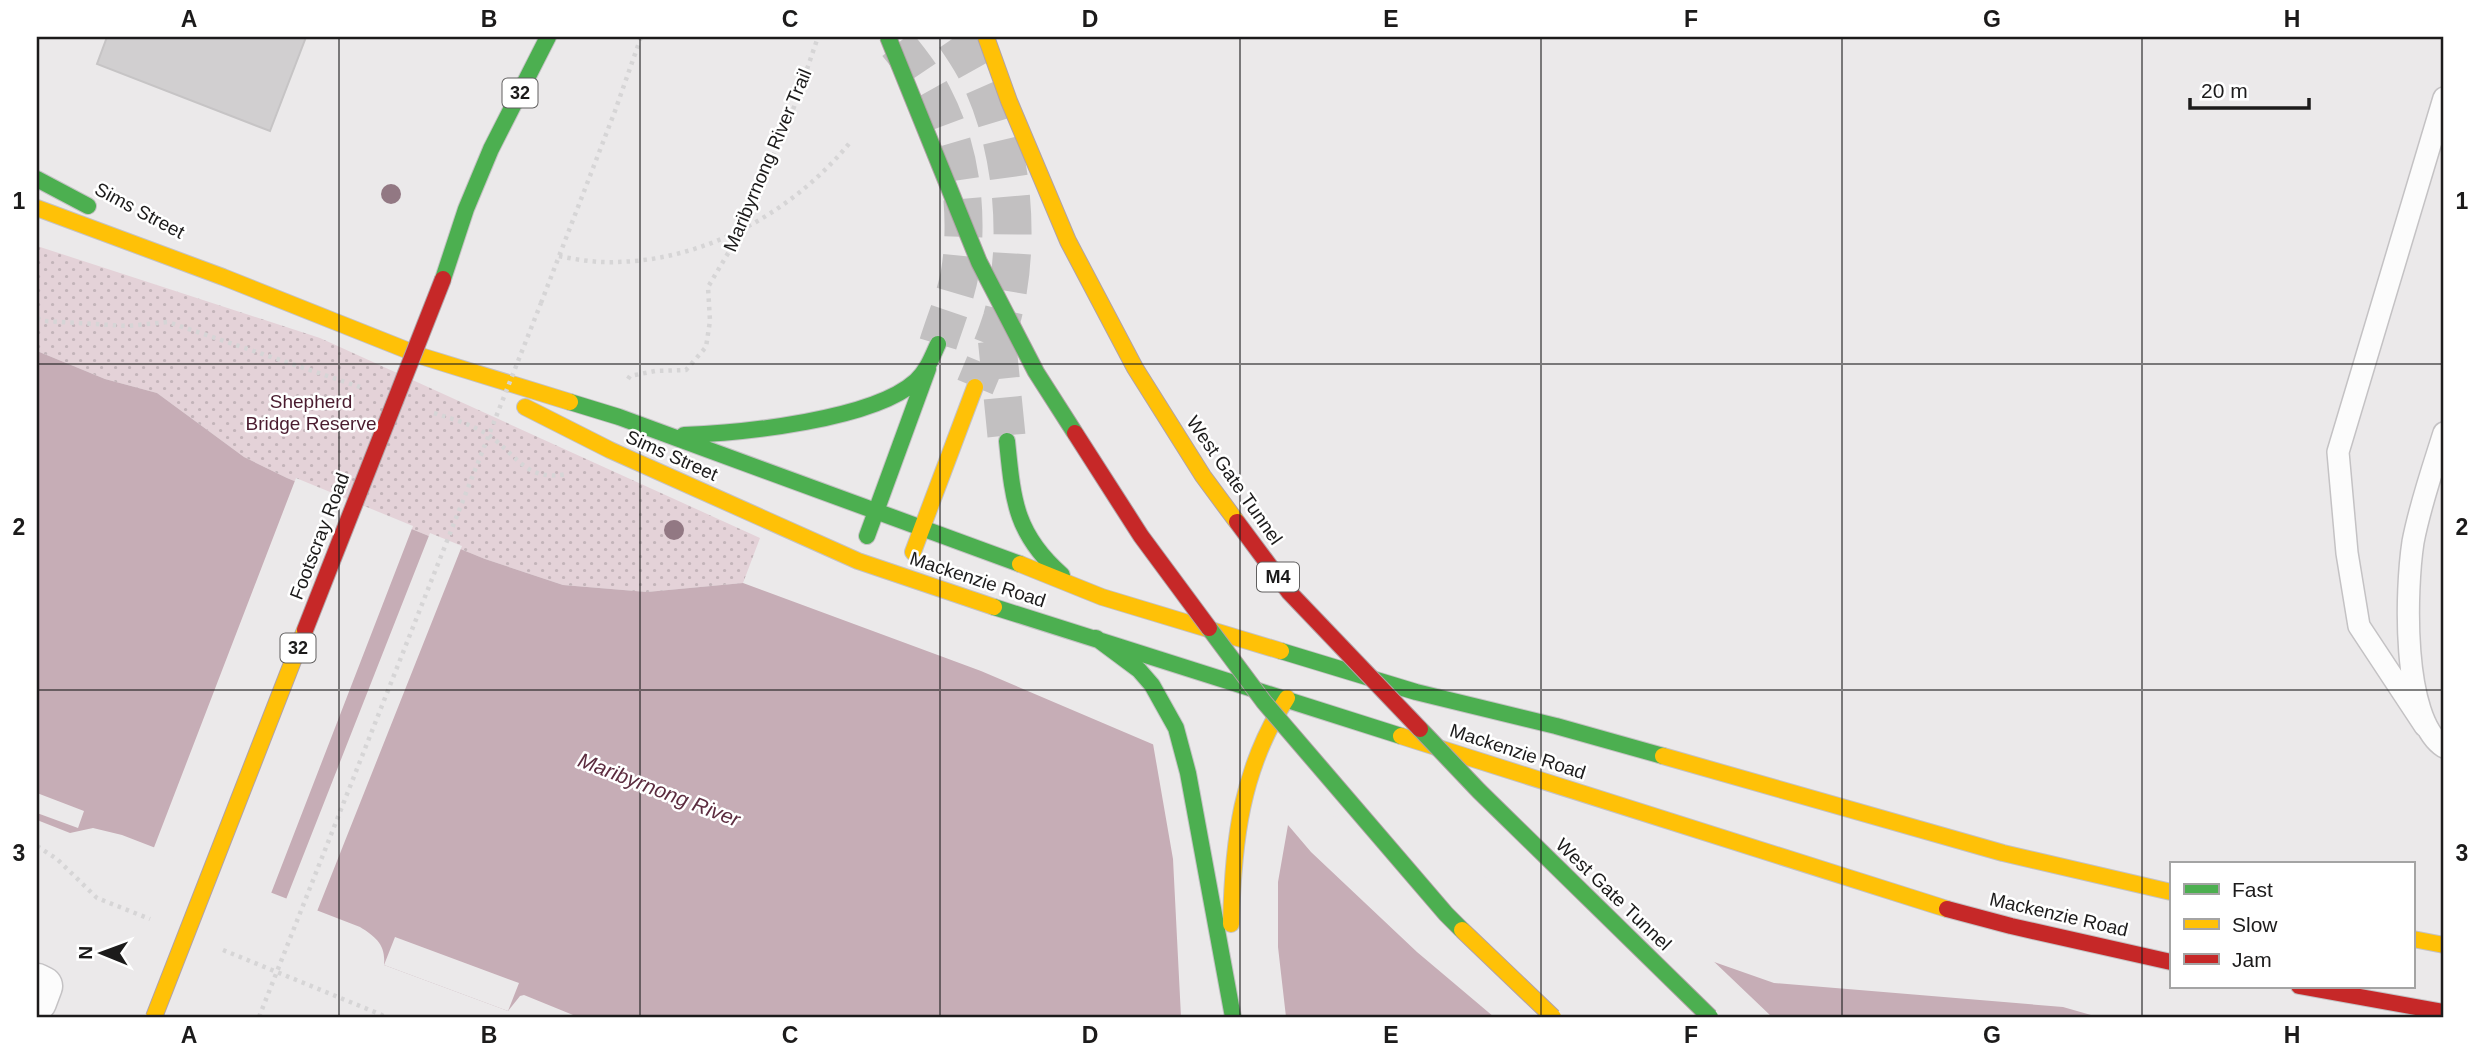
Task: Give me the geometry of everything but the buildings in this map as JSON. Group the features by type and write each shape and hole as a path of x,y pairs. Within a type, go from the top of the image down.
{"main road":[{"name":"Footscray Road","path":"154,1017 443,279 466,209 491,149 548,37"},
{"path":"888,37 919,118 986,274 1036,372 1141,536 1264,702 1446,914 1553,1017"},
{"name":"West Gate Tunnel","path":"986,37 1009,102 1068,240 1135,368 1203,477 1289,592 1479,791 1710,1017"},
{"name":"Footscray Road","path":"491,149 505,86"},
{"name":"Sims Street","path":"37,179 223,277"},
{"name":"Sims Street","path":"37,208 223,277 424,357 619,417 876,511"},
{"path":"665,435 702,435 779,426 868,405 912,385 920,377 938,344 858,561"},
{"name":"Sims Street","path":"424,357 610,450 858,561"},
{"path":"904,576 975,387"},
{"path":"1007,440 1016,507 1027,539 1045,562 1076,586"},
{"name":"Mackenzie Road","path":"876,511 1102,597 1333,668 1416,692 1556,726 2003,853 2170,892"},
{"name":"Mackenzie Road","path":"858,561 1006,612 1287,698 1945,908 2011,926 2170,962"},
{"path":"1096,638 1139,670 1152,685 1176,728 1188,773 1234,1017"},
{"path":"1234,1017 1230,953 1234,868 1245,793 1266,729 1287,698 1304,680 1333,668"},
{"path":"2414,939 2444,945"},
{"path":"2310,988 2444,1012"}],"street":[{"path":"37,984 43,986 37,1002"}],"lane":[{"path":"2444,98 2339,452 2347,553 2359,626 2425,726 2444,747"},
{"path":"2425,726 2414,690 2410,654 2411,567 2414,540 2444,433"}],"path":[{"path":"259,1017 541,303 641,37"},
{"name":"Maribyrnong River Trail","path":"710,321 708,287 740,233 794,107 818,37"},
{"path":"559,256 601,262 641,261 722,240 763,217 806,187 833,163 852,140"}],"green space":[{"name":"Shepherd Bridge Reserve","path":"37,246 320,338 760,538 743,583 647,592 563,585 485,559 287,478 244,457 157,393 105,379 37,351"}],"water":[{"name":"Maribyrnong River","path":"37,351 105,379 157,393 244,457 287,478 485,559 563,585 647,592 743,583 981,671 1429,862 1774,983 2063,1007 2098,1017 578,1017 524,995 520,996 508,1011 384,965 379,942 360,927 122,835 93,828 70,833 37,820"}],"pier":[{"path":"296,478 413,526 270,896 153,850"},
{"path":"430,533 462,546 316,914 285,902"},
{"path":"1152,738 1431,858 1707,955 1772,1017 1494,1017 1417,952 1311,852 1288,825 1278,882 1278,947 1286,1017 1181,1017 1173,859"},
{"path":"37,793 84,811 78,828 37,813"},
{"path":"395,937 519,983 508,1011 384,965"}],"tunnel":[{"path":"955,37 977,73 1000,134 1007,164 1013,227 1012,259 1002,318 975,387"},
{"path":"897,44 934,98 951,139 960,183 964,228 960,272 938,344"},
{"path":"997,341 1007,441"}],"traffic: fast":[{"path":"443,279 466,209 491,149 548,37"},
{"path":"888,37 979,262 1036,372 1075,433"},
{"path":"37,179 88,206"},
{"path":"684,435 806,422 870,406 916,381 938,344"},
{"path":"867,536 928,369"},
{"path":"570,402 619,417 1020,564"},
{"path":"1007,441 1019,515 1034,545 1062,575"},
{"path":"994,607 1401,736"},
{"path":"1209,628 1264,702 1462,930"},
{"path":"1096,638 1139,670 1152,685 1176,728 1188,773 1233,1017"},
{"path":"1281,651 1416,692 1556,726 1663,756"},
{"path":"1420,729 1479,791 1710,1017"}],"traffic: slow":[{"path":"986,37 1009,101 1068,241 1135,368 1203,476 1237,522"},
{"path":"37,208 223,277 424,357 570,402"},
{"path":"913,552 975,387"},
{"path":"525,407 610,450 858,561 994,607"},
{"path":"1020,564 1102,597 1281,651"},
{"path":"154,1017 305,630"},
{"path":"1231,924 1234,864 1243,806 1259,752 1287,698"},
{"path":"1401,736 1947,909"},
{"path":"1663,756 2003,853 2170,892"},
{"path":"1462,930 1553,1017"},
{"path":"2414,939 2444,945"}],"traffic: jam":[{"path":"305,630 443,279"},
{"path":"1075,433 1141,536 1209,628"},
{"path":"1237,522 1289,592 1420,729"},
{"path":"1947,909 2170,962"},
{"path":"2310,988 2444,1012"}]}
